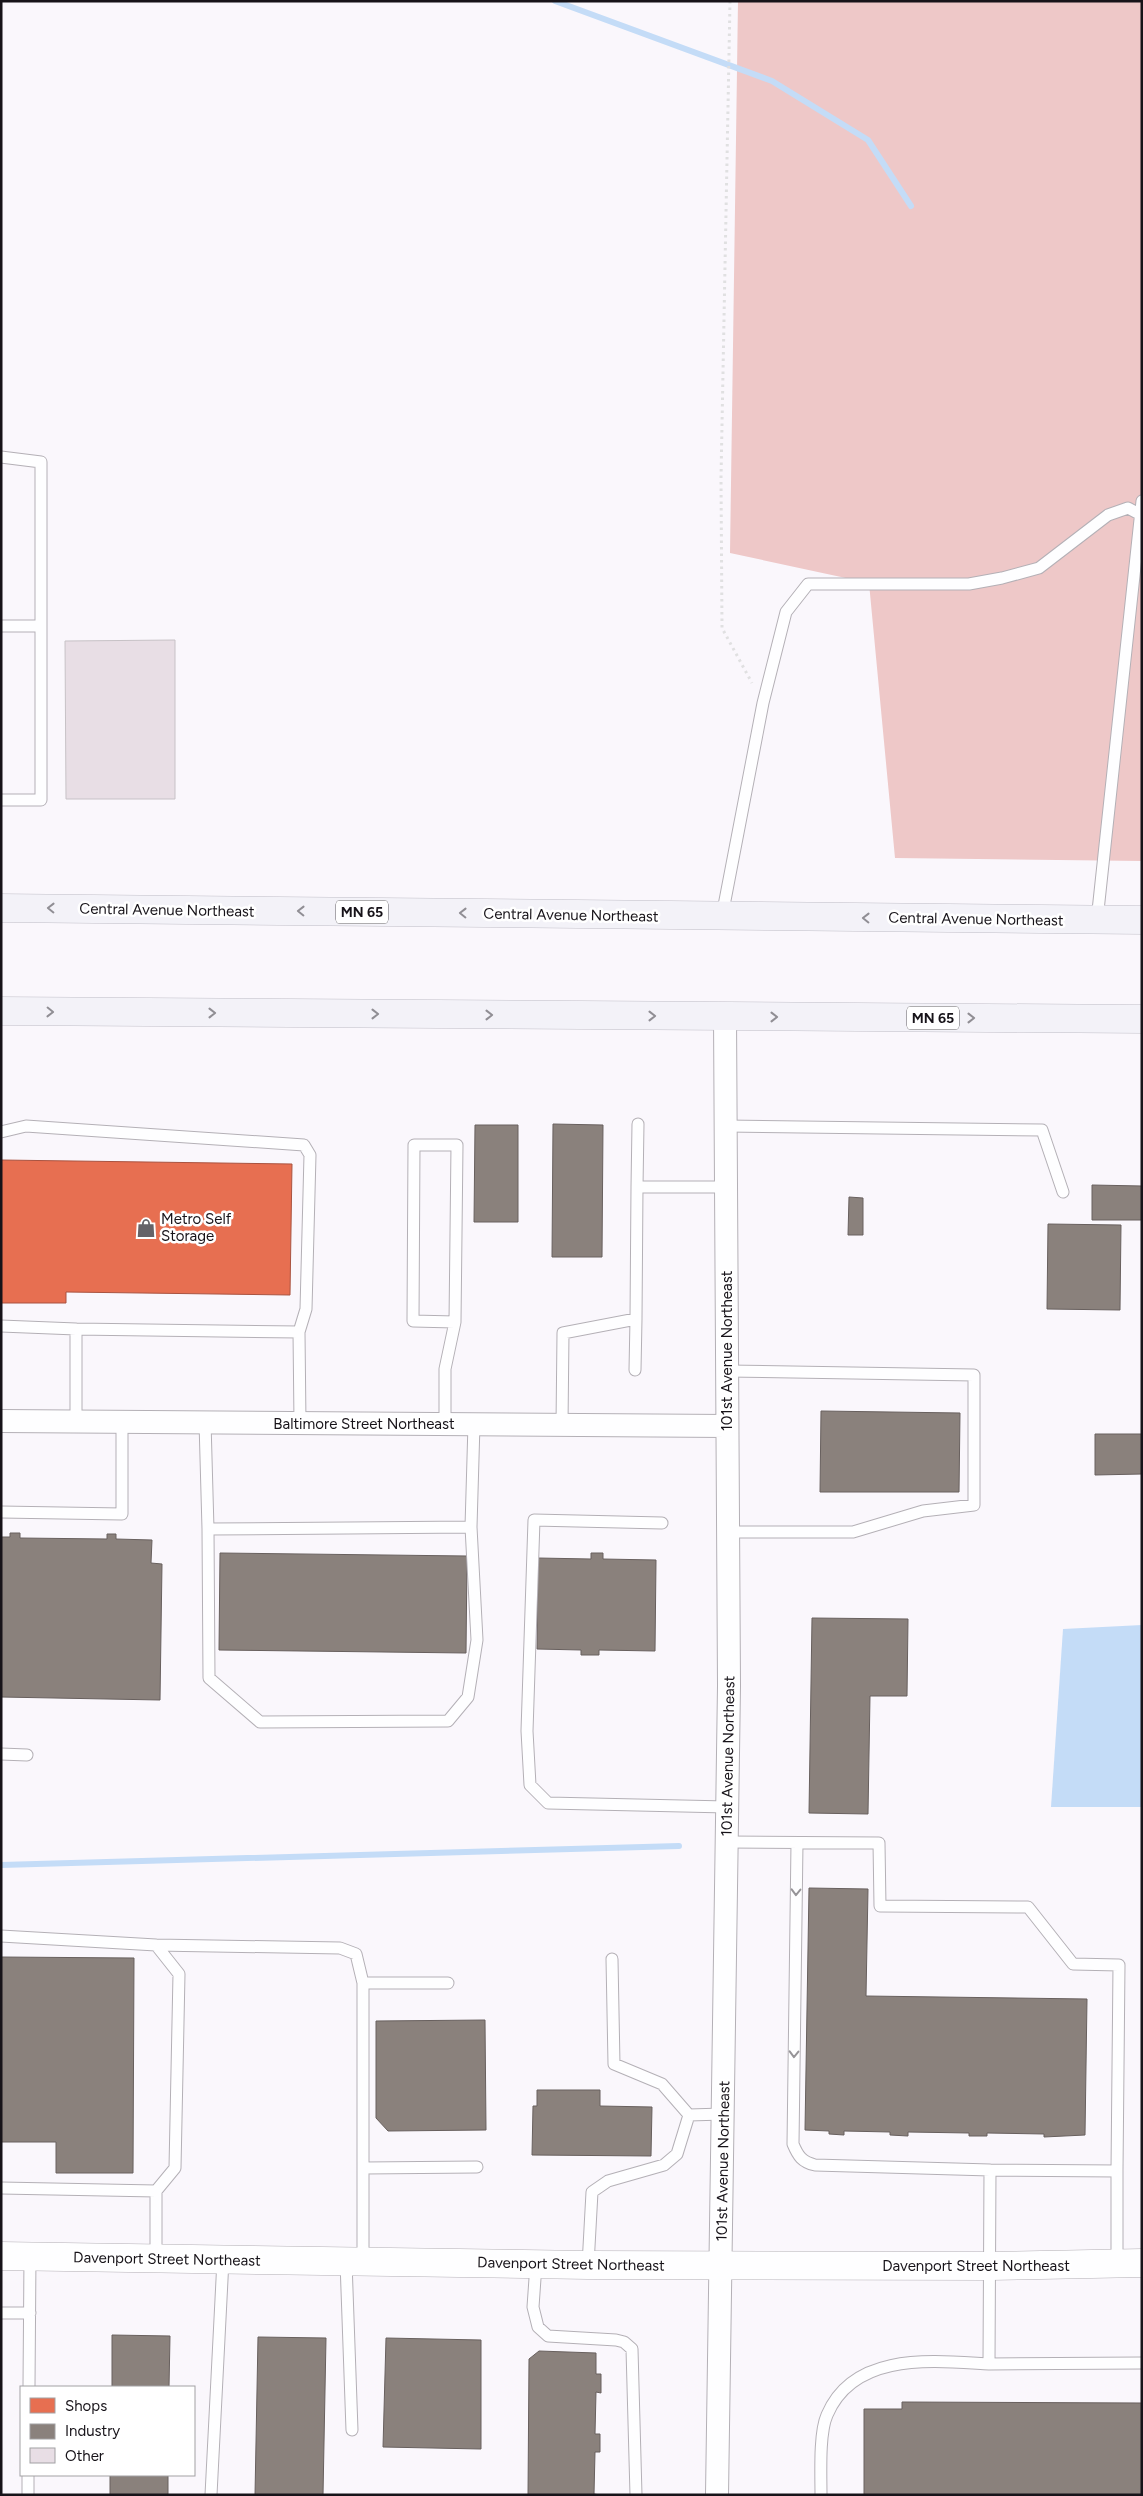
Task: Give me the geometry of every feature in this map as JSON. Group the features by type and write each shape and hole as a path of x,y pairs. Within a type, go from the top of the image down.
{"highway":[{"name":"Central Avenue Northeast","path":"1,908 1142,920"},
{"name":"MN 65","path":"1,1011 1142,1019"}],"street":[{"name":"101st Avenue Northeast","path":"717,2495 727,1842 728,1532 725,1017"},
{"name":"Baltimore Street Northeast","path":"1,1421 727,1426"},
{"name":"Davenport Street Northeast","path":"1,2256 722,2266 990,2266 1130,2263"}],"lane":[{"path":"1,457 42,462 41,800 1,800"},
{"path":"1097,920 1142,501"},
{"path":"722,916 764,703 786,612 808,584 969,584 1002,578 1039,568 1108,515 1128,508 1141,515"},
{"path":"1,626 41,626"},
{"path":"635,1370 638,1124"},
{"path":"1,1132 26,1126 304,1145 310,1155 306,1309 299,1332 300,1423"},
{"path":"726,1126 1042,1130 1063,1192"},
{"path":"445,1424 445,1369 455,1322 457,1145 414,1146 413,1322 455,1322"},
{"path":"637,1187 726,1187"},
{"path":"562,1425 563,1333 636,1319"},
{"path":"1,1326 299,1332"},
{"path":"76,1329 76,1421"},
{"path":"727,1371 974,1375 974,1505 924,1511 852,1532 728,1532"},
{"path":"1,1512 122,1514 122,1422"},
{"path":"205,1422 209,1678 260,1722 448,1721 468,1697 477,1640 472,1527 474,1424"},
{"path":"662,1522 534,1520 527,1731 530,1785 548,1803 727,1807"},
{"path":"208,1529 472,1527"},
{"path":"1,1754 27,1755"},
{"path":"727,1842 879,1843 880,1906 1028,1907 1073,1964 1119,1965 1117,2171 1130,2263"},
{"path":"797,1843 793,2144 797,2155 805,2163 815,2165 990,2170 1117,2171"},
{"path":"1,1936 156,1944 340,1948 356,1954 363,1983 364,2168 354,2262 352,2430"},
{"path":"156,1944 180,1974 175,2168 156,2191 156,2258"},
{"path":"612,1959 614,2064 662,2084 689,2114 723,2114"},
{"path":"363,1983 448,1984"},
{"path":"588,2265 592,2192 608,2181 664,2166 677,2154 689,2114"},
{"path":"364,2168 477,2167"},
{"path":"990,2170 990,2364"},
{"path":"1,2188 156,2191"},
{"path":"29,2386 30,2256"},
{"path":"211,2495 224,2260"},
{"path":"536,2264 533,2307 538,2327 548,2336 616,2340 624,2342 632,2349 636,2495"},
{"path":"1,2312 30,2313"},
{"path":"821,2495 822,2448 826,2416 841,2392 861,2376 890,2365 923,2361 990,2364 1142,2363"},
{"path":"28,2476 28,2495"}],"path":[{"path":"730,1 721,478 722,628 764,703"}],"shaded area":[{"path":"738,1 1142,1 1142,861 895,858 869,583 730,553"}],"water":[{"path":"1142,1625 1142,1807 1051,1807 1063,1629"}],"building: Shops":[{"name":"Metro Self Storage","path":"1,1160 292,1164 290,1295 66,1292 66,1303 1,1303"}],"building: Industry":[{"path":"553,1124 603,1125 602,1257 552,1257"},
{"path":"475,1125 518,1125 518,1222 474,1222"},
{"path":"1092,1185 1142,1186 1142,1220 1092,1220"},
{"path":"849,1197 863,1198 863,1235 848,1235"},
{"path":"1048,1224 1121,1225 1120,1310 1047,1309"},
{"path":"821,1411 960,1413 959,1492 820,1492"},
{"path":"1095,1434 1142,1434 1142,1474 1095,1475"},
{"path":"10,1533 20,1533 20,1538 107,1539 107,1534 116,1534 116,1539 152,1540 151,1563 162,1564 160,1700 1,1697 1,1537 10,1537"},
{"path":"220,1553 467,1556 466,1653 219,1650"},
{"path":"591,1553 603,1553 603,1559 656,1560 655,1651 599,1650 599,1655 581,1655 581,1650 537,1649 538,1558 591,1559"},
{"path":"812,1618 908,1619 907,1696 870,1696 868,1814 809,1813"},
{"path":"809,1888 868,1889 866,1996 1087,1999 1085,2135 1044,2137 1044,2134 987,2133 987,2136 969,2136 969,2133 908,2132 908,2136 890,2135 890,2132 844,2131 844,2135 829,2134 829,2131 805,2130"},
{"path":"1,1957 134,1958 133,2173 56,2173 56,2142 1,2142"},
{"path":"485,2020 486,2130 388,2131 376,2118 376,2021"},
{"path":"537,2090 600,2090 600,2106 652,2107 651,2156 532,2155 533,2106 537,2106"},
{"path":"112,2335 170,2336 169,2386 112,2386"},
{"path":"258,2337 326,2338 323,2495 255,2495"},
{"path":"386,2338 481,2340 481,2449 383,2447"},
{"path":"539,2351 596,2353 596,2374 601,2374 601,2393 596,2392 595,2434 600,2434 600,2452 595,2452 594,2494 600,2495 528,2495 529,2359"},
{"path":"902,2402 1142,2403 1142,2495 864,2495 864,2409 902,2409"},
{"path":"110,2476 168,2476 168,2495 110,2495"}],"building: Other":[{"path":"175,640 175,799 66,799 65,641"}],"waterway":[{"path":"555,1 772,81 868,140 911,206"},
{"path":"1,1865 679,1846"}],"place":[{"name":"Metro Self Storage","path":"146,1228"}]}
